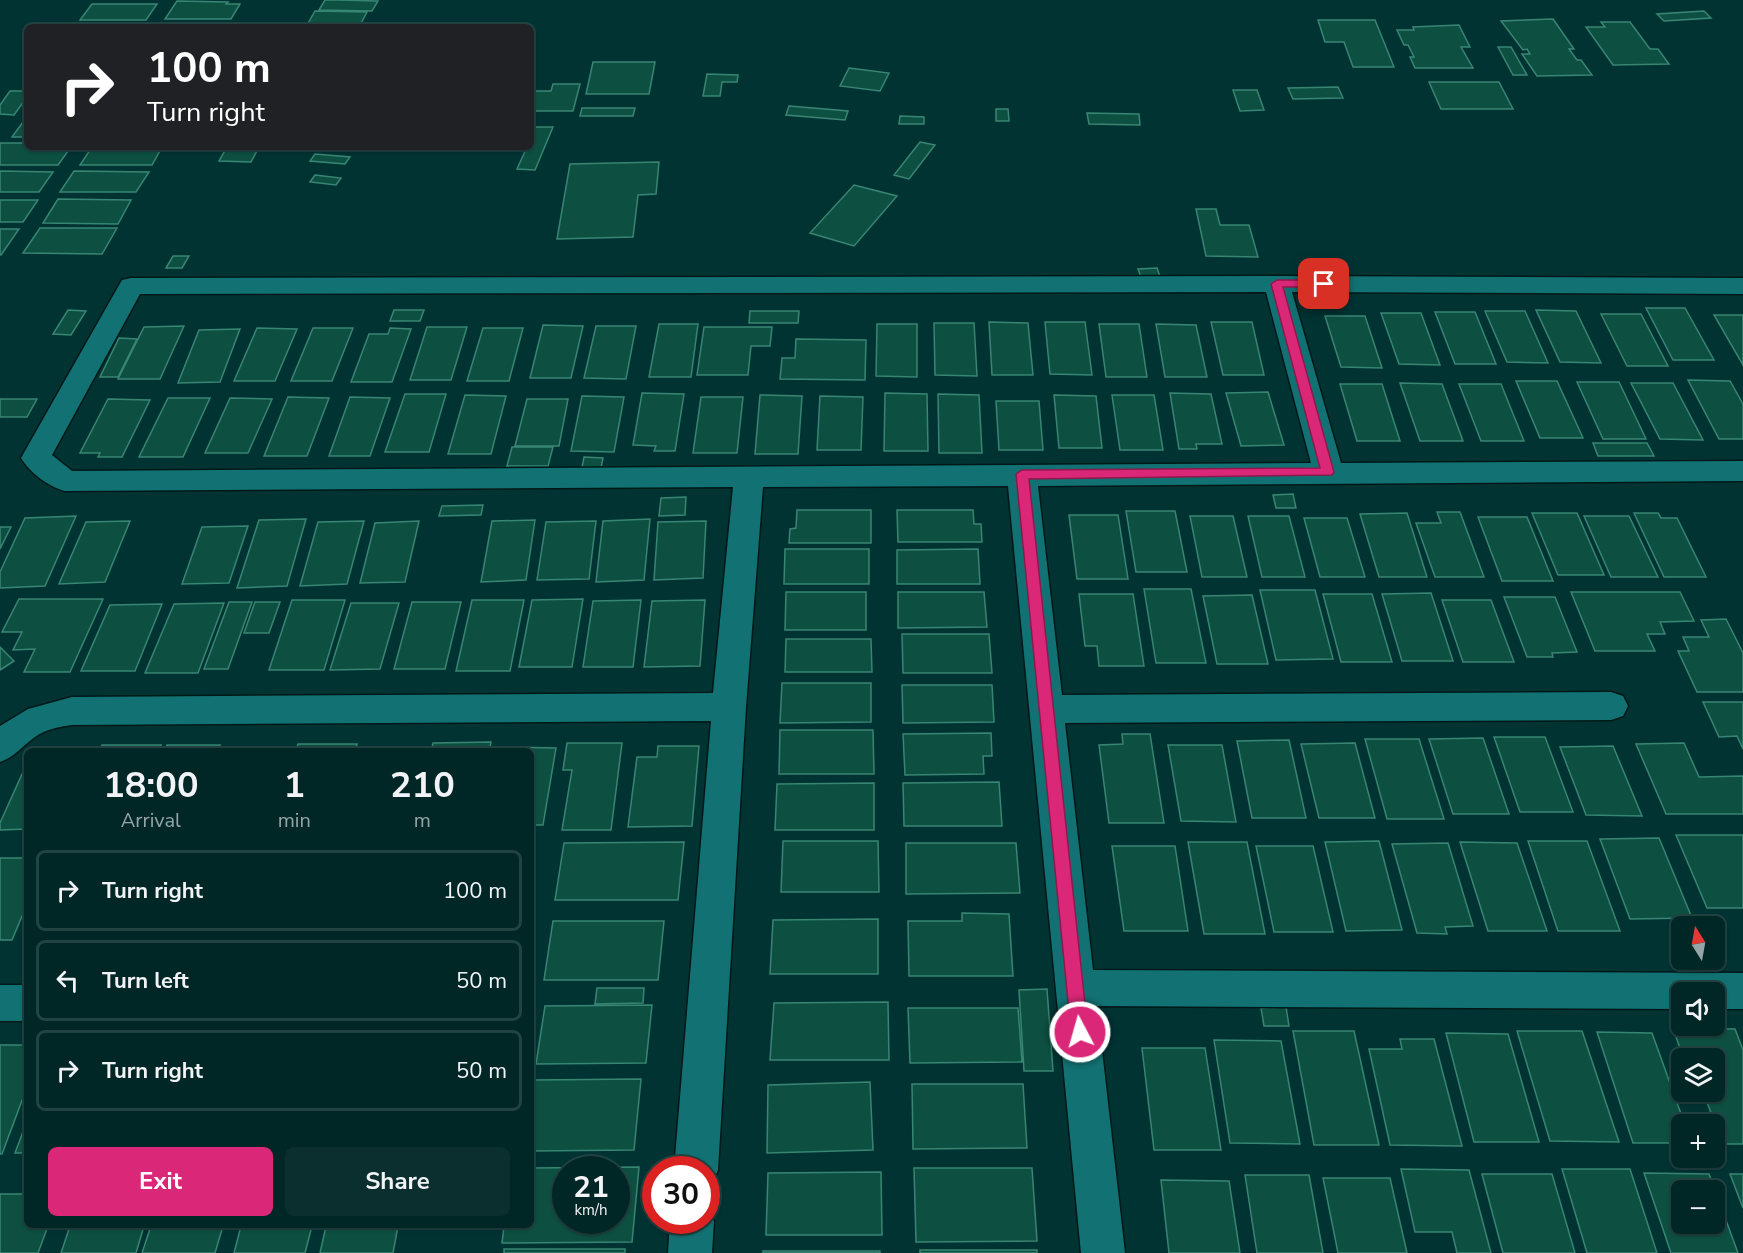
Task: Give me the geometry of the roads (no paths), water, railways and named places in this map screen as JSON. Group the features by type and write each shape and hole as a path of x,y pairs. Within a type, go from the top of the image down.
{"street":[{"path":"1277,284 1328,472"},
{"path":"1743,286 1277,284 131,286 36,458 65,482 1743,471"},
{"path":"1022,474 1103,1253"},
{"path":"697,1156 729,707 749,476"},
{"path":"1047,709 1611,706"},
{"path":"0,748 18,728 41,717 72,711 729,707"},
{"path":"1075,988 1743,991"},
{"path":"0,1003 24,1003"},
{"path":"690,1253 691,1234"}]}
